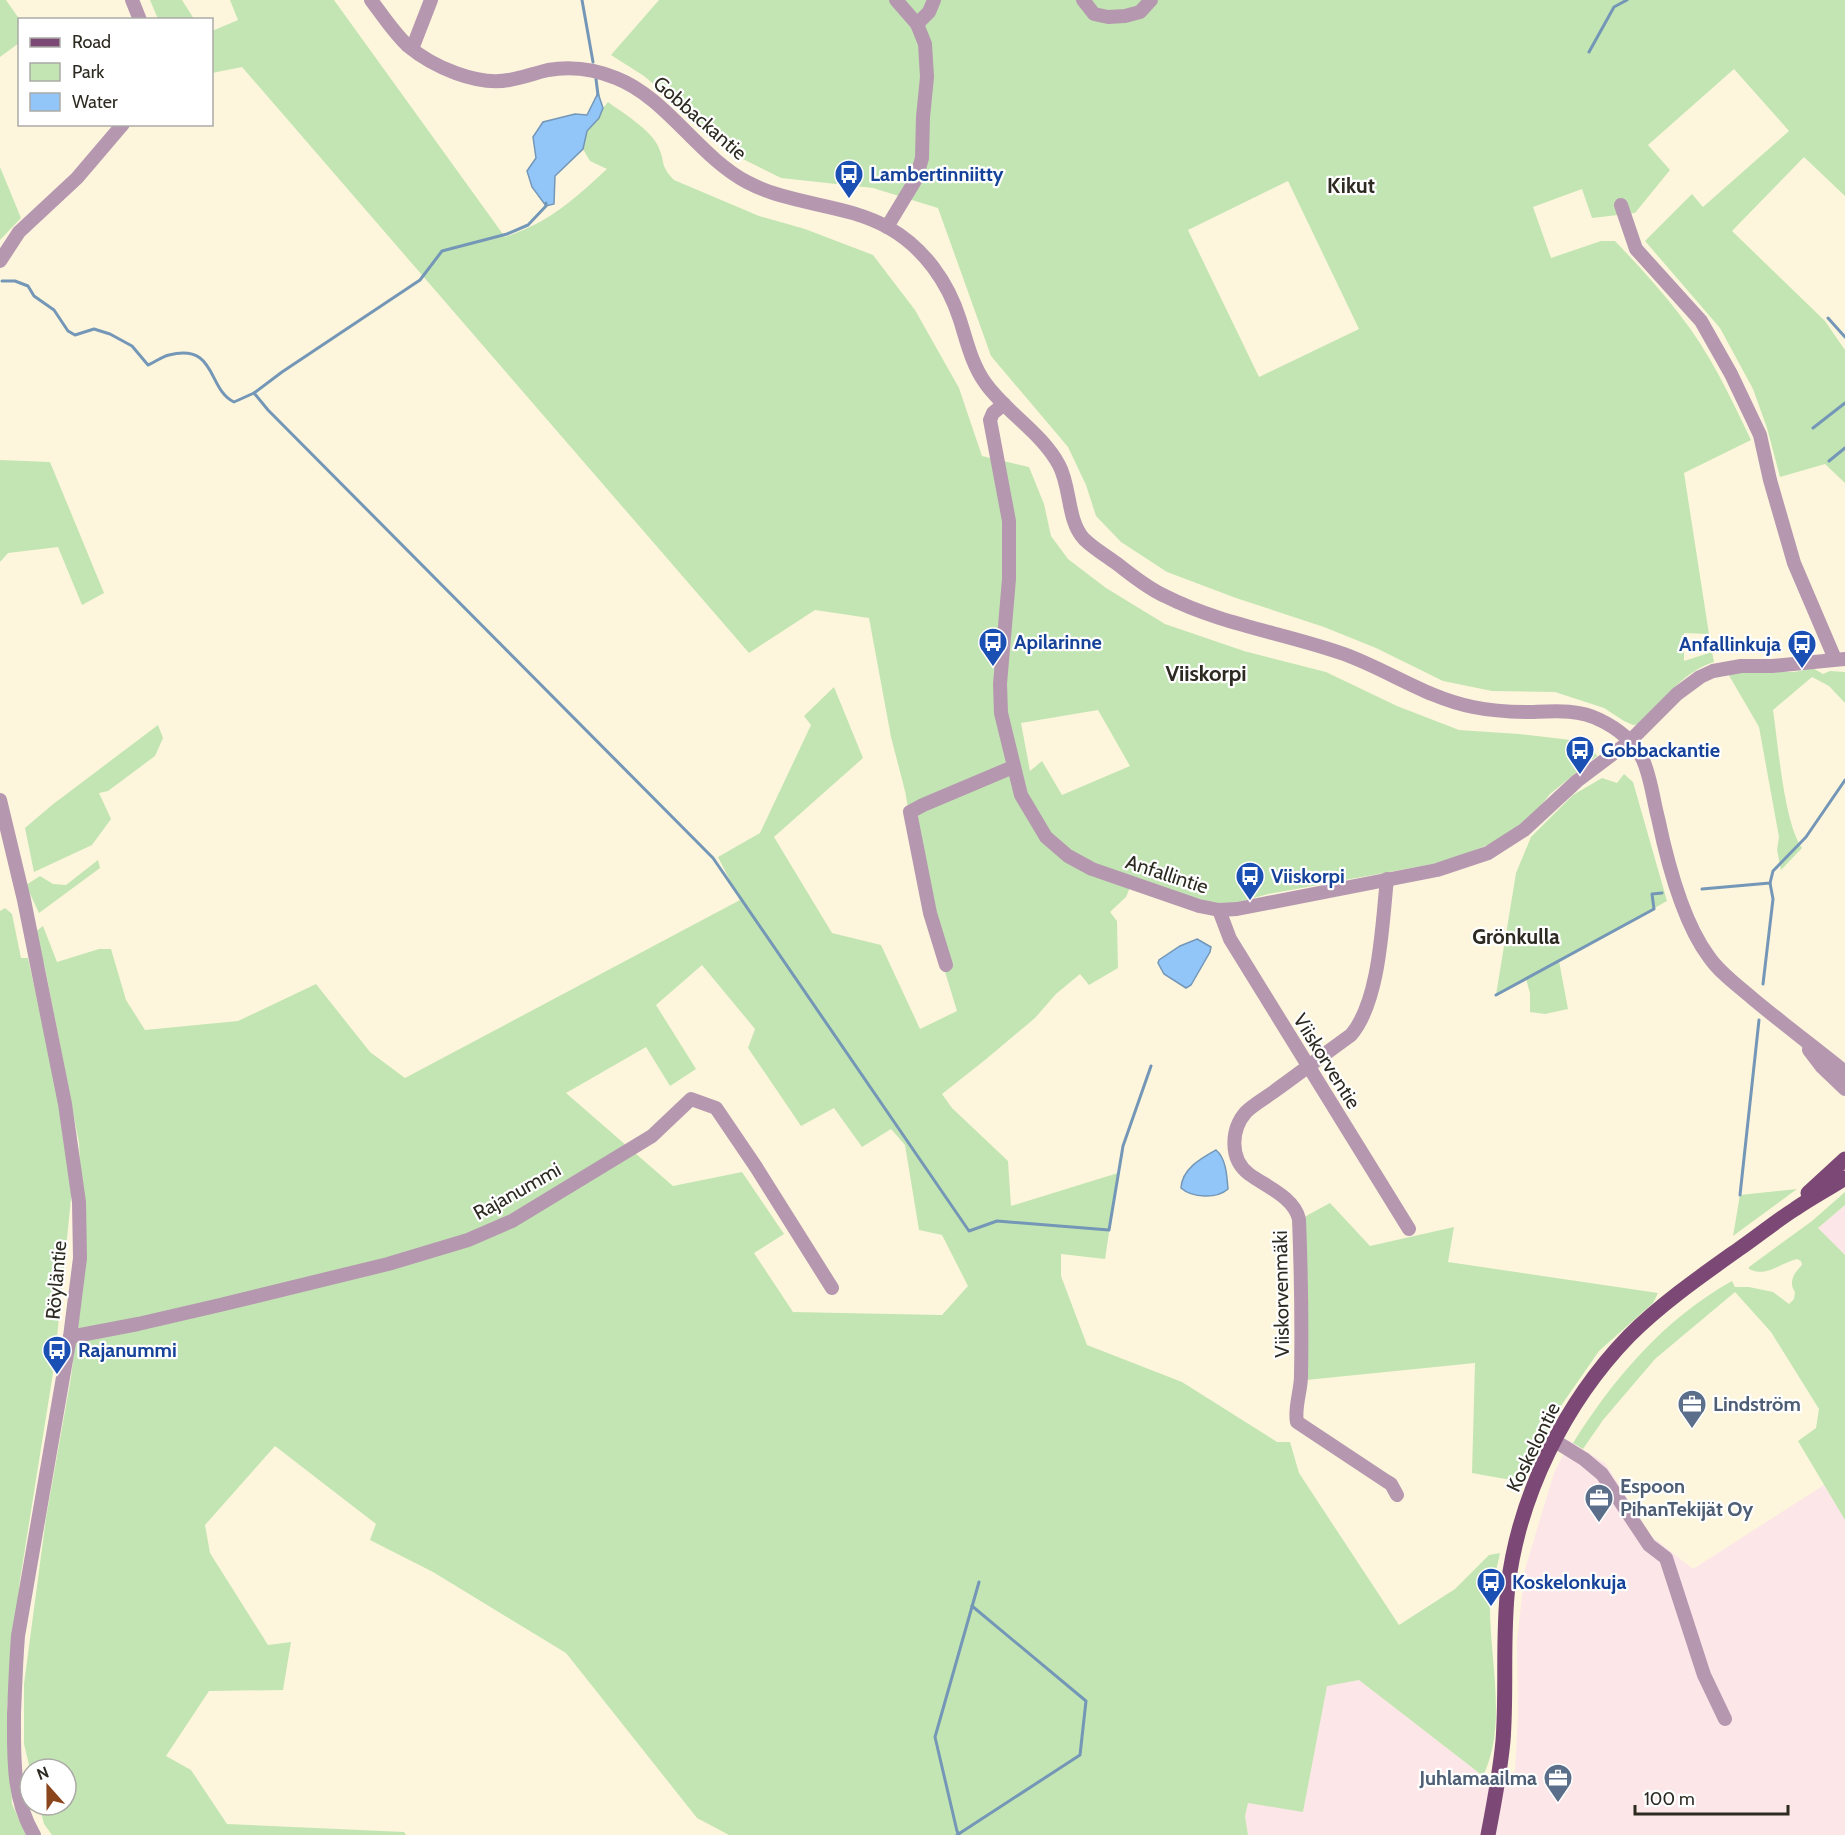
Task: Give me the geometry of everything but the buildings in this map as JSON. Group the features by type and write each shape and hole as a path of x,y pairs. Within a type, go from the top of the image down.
{"main road":[{"name":"Koskelontie","path":"1795,1209 1805,1196 1845,1159"},
{"name":"Koskelontie","path":"1488,1835 1503,1740 1505,1618 1508,1584 1526,1509 1541,1469 1555,1441 1592,1381 1629,1336 1684,1288 1795,1209 1845,1178"}],"street":[{"path":"132,0 139,18"},
{"name":"Gobbackantie","path":"371,0 399,36 412,49 433,62 476,80 506,81 563,69 592,70 621,80 652,100 721,166 748,183 784,198 854,214 887,227 916,249 944,282 955,304 973,362 986,384 1047,446 1059,464 1068,488 1073,520 1081,536 1145,585 1162,595 1234,622 1349,656 1443,700 1475,708 1507,712 1572,711 1597,717 1630,741 1644,761 1674,880 1691,924 1706,954 1721,972 1803,1041 1845,1072"},
{"path":"412,49 431,0"},
{"path":"887,227 916,179 922,158 927,59 925,44 917,24 896,0"},
{"path":"917,24 929,12 934,0"},
{"path":"1083,0 1094,14 1108,17 1140,12 1151,0"},
{"path":"0,261 19,232 77,178 121,126"},
{"path":"1621,205 1636,249 1701,321 1731,374 1760,435 1770,480 1794,563 1840,658"},
{"name":"Anfallintie","path":"1004,404 993,413 990,420 1009,521 1008,579 1000,684 1001,713 1021,795 1046,837 1068,856 1092,869 1199,906 1219,910 1237,909 1458,864 1488,853 1524,830 1577,781 1630,741 1682,689 1700,677 1713,671 1741,666 1772,666 1840,658"},
{"path":"946,965 930,913 910,812 1013,767"},
{"name":"Röyläntie","path":"0,800 26,911 65,1104 79,1202 80,1257 70,1337 15,1664 14,1754 17,1791 26,1821 34,1835"},
{"name":"Viiskorvenmäki","path":"1387,879 1380,943 1366,1014 1351,1035 1247,1111 1235,1132 1235,1150 1241,1168 1276,1191 1294,1208 1299,1219 1302,1350 1297,1423 1386,1480 1397,1495"},
{"name":"Viiskorventie","path":"1219,910 1230,939 1409,1229"},
{"name":"Gobbackantie","path":"1803,1041 1822,1067 1845,1089"},
{"name":"Rajanummi","path":"70,1337 220,1305 388,1264 468,1240 512,1221 651,1136 691,1099 716,1108 832,1288"},
{"path":"1555,1441 1584,1459 1602,1474 1649,1545 1666,1558 1704,1675 1725,1719"}],"shaded area":[{"path":"1845,1205 1845,1255 1818,1228"},
{"path":"1570,1441 1605,1463 1650,1535 1693,1569 1824,1485 1845,1520 1845,1835 1248,1835 1245,1816 1248,1803 1303,1811 1327,1685 1359,1680 1483,1776 1515,1772 1518,1715 1517,1641 1525,1569 1554,1473"}],"green space":[{"path":"0,0 6,0 19,18 18,44 0,57"},
{"path":"150,0 182,0 193,18 158,18"},
{"path":"230,0 334,0 505,237 535,224 560,209 607,169 590,161 583,149 587,131 599,118 608,102 649,134 658,146 664,167 674,180 759,216 805,229 873,255 915,310 959,388 982,456 1029,467 1044,504 1051,536 1068,559 1106,588 1165,624 1244,651 1326,672 1397,706 1459,730 1588,742 1597,756 1550,794 1532,817 1495,842 1460,856 1433,864 1220,905 1134,878 1126,897 1110,912 1117,921 1118,968 1089,985 1080,974 1056,994 1035,1018 942,1094 952,1108 1008,1161 1011,1206 1118,1173 1105,1259 1061,1254 1061,1276 1087,1345 1182,1382 1277,1442 1290,1442 1299,1473 1399,1625 1455,1589 1489,1555 1500,1553 1490,1603 1496,1714 1490,1756 1483,1776 1359,1680 1327,1686 1303,1812 1248,1803 1245,1816 1248,1835 729,1835 697,1818 566,1653 433,1572 370,1540 376,1524 275,1446 205,1525 210,1553 268,1645 291,1642 283,1690 209,1691 166,1756 191,1770 227,1824 404,1832 406,1835 52,1835 42,1817 78,1817 78,1757 27,1757 24,1744 24,1684 46,1518 71,1377 85,1259 79,1143 45,968 35,932 43,926 57,962 99,949 111,949 126,1000 145,1030 238,1021 316,984 370,1052 405,1078 740,900 718,857 760,833 811,725 804,716 834,687 863,758 774,837 832,933 881,945 920,1029 957,1011 927,913 905,791 891,737 869,618 815,610 749,653 242,67 213,73 213,31 238,20","holes":["1098,710 1130,766 1062,795 1042,761 1030,771 1021,723","702,965 755,1029 748,1048 801,1126 834,1108 862,1147 891,1129 905,1145 919,1230 942,1235 968,1286 942,1315 793,1312 754,1253 784,1234 742,1172 673,1186 566,1093 646,1047 670,1086 696,1069 656,1005"]},
{"path":"659,0 1845,0 1845,196 1804,157 1732,231 1825,321 1845,350 1845,483 1825,464 1780,477 1767,428 1753,389 1720,328 1645,241 1692,194 1703,207 1789,131 1734,69 1648,145 1670,170 1635,213 1592,218 1582,189 1533,207 1551,258 1601,241 1615,241 1632,259 1657,286 1701,344 1751,440 1684,473 1709,634 1684,633 1684,661 1712,652 1714,662 1683,679 1642,724 1633,725 1604,708 1555,692 1492,691 1443,681 1376,648 1324,627 1167,572 1121,542 1096,516 1086,485 1068,447 991,356 938,208 873,188 781,178 741,158 644,76 611,55","holes":["1288,181 1359,329 1259,377 1188,230"]},
{"path":"0,167 21,218 0,240"},
{"path":"0,460 50,462 104,593 82,605 58,547 8,553 0,562"},
{"path":"1811,667 1823,674 1830,671 1845,672 1845,703 1829,686 1812,677 1773,710 1786,802 1802,848 1781,870 1777,850 1779,837 1759,727 1727,672 1792,672"},
{"path":"158,725 163,738 155,756 108,791 99,793 111,819 92,845 34,872 25,828"},
{"path":"1624,774 1633,782 1667,901 1559,961 1568,1009 1545,1014 1530,1012 1530,993 1526,979 1496,995 1516,873 1531,837 1573,795 1602,778 1617,783"},
{"path":"98,860 100,868 39,913 26,885 40,876 53,884 66,885"},
{"path":"5,908 12,914 21,958 28,958 55,1082 72,1189 54,1367 20,1580 7,1707 12,1804 26,1835 0,1835 0,911"},
{"path":"1797,1189 1733,1236 1740,1195"},
{"path":"1845,1192 1845,1205 1818,1228 1845,1255 1845,1520 1798,1441 1816,1428 1819,1409 1771,1332 1735,1292 1655,1359 1603,1420 1583,1449 1573,1443 1623,1373 1642,1352 1684,1313 1707,1296 1732,1281 1735,1287 1749,1287 1773,1292 1789,1304 1794,1299 1792,1281 1794,1274 1802,1265 1801,1261 1797,1259 1762,1272 1749,1269 1749,1267 1812,1221"},
{"path":"1330,1203 1370,1246 1454,1227 1448,1262 1658,1293 1653,1303 1599,1351 1556,1413 1522,1482 1472,1473 1475,1363 1306,1380 1306,1216"}],"water":[{"path":"598,93 603,108 599,118 587,131 583,149 555,176 554,204 546,206 532,187 527,171 536,158 533,137 543,122 575,114 587,115"},
{"path":"1197,939 1211,947 1210,952 1191,985 1186,988 1164,974 1158,963 1180,946"},
{"path":"1216,1150 1224,1162 1228,1189 1218,1194 1204,1196 1191,1194 1181,1188 1188,1170"}],"waterway":[{"path":"582,0 593,62"},
{"path":"1589,52 1614,7 1627,0"},
{"path":"596,79 598,95"},
{"path":"2,281 15,281 28,286 34,296 54,310 68,331 75,335 94,329 110,334 132,346 148,365 169,355 184,353 196,355 204,361 225,396 234,402 254,393 420,280 442,251 507,234 528,225 546,206 546,203"},
{"path":"1828,318 1845,337"},
{"path":"254,393 268,410 713,858 969,1231 997,1221 1109,1230 1123,1146 1151,1066"},
{"path":"1813,428 1845,403"},
{"path":"1829,461 1845,448"},
{"path":"1702,889 1770,883 1773,871 1806,837 1845,780"},
{"path":"1763,984 1773,899 1770,883"},
{"path":"1496,995 1654,909 1652,894 1662,893"},
{"path":"1740,1195 1759,1020"},
{"path":"959,1835 935,1737 979,1582"},
{"path":"957,1835 1080,1755 1086,1701 972,1606"}],"place":[{"name":"Lambertinniitty","path":"849,200"},
{"name":"Apilarinne","path":"993,668"},
{"name":"Anfallinkuja","path":"1802,670"},
{"name":"Gobbackantie","path":"1580,776"},
{"name":"Viiskorpi","path":"1250,902"},
{"name":"Rajanummi","path":"57,1376"},
{"name":"Lindström","path":"1692,1430"},
{"name":"Espoon PihanTekijät Oy","path":"1599,1524"},
{"name":"Koskelonkuja","path":"1491,1608"},
{"name":"Juhlamaailma","path":"1558,1804"}],"district":[{"name":"Kikut","path":"1351,185"},
{"name":"Viiskorpi","path":"1206,673"},
{"name":"Grönkulla","path":"1516,936"}]}
